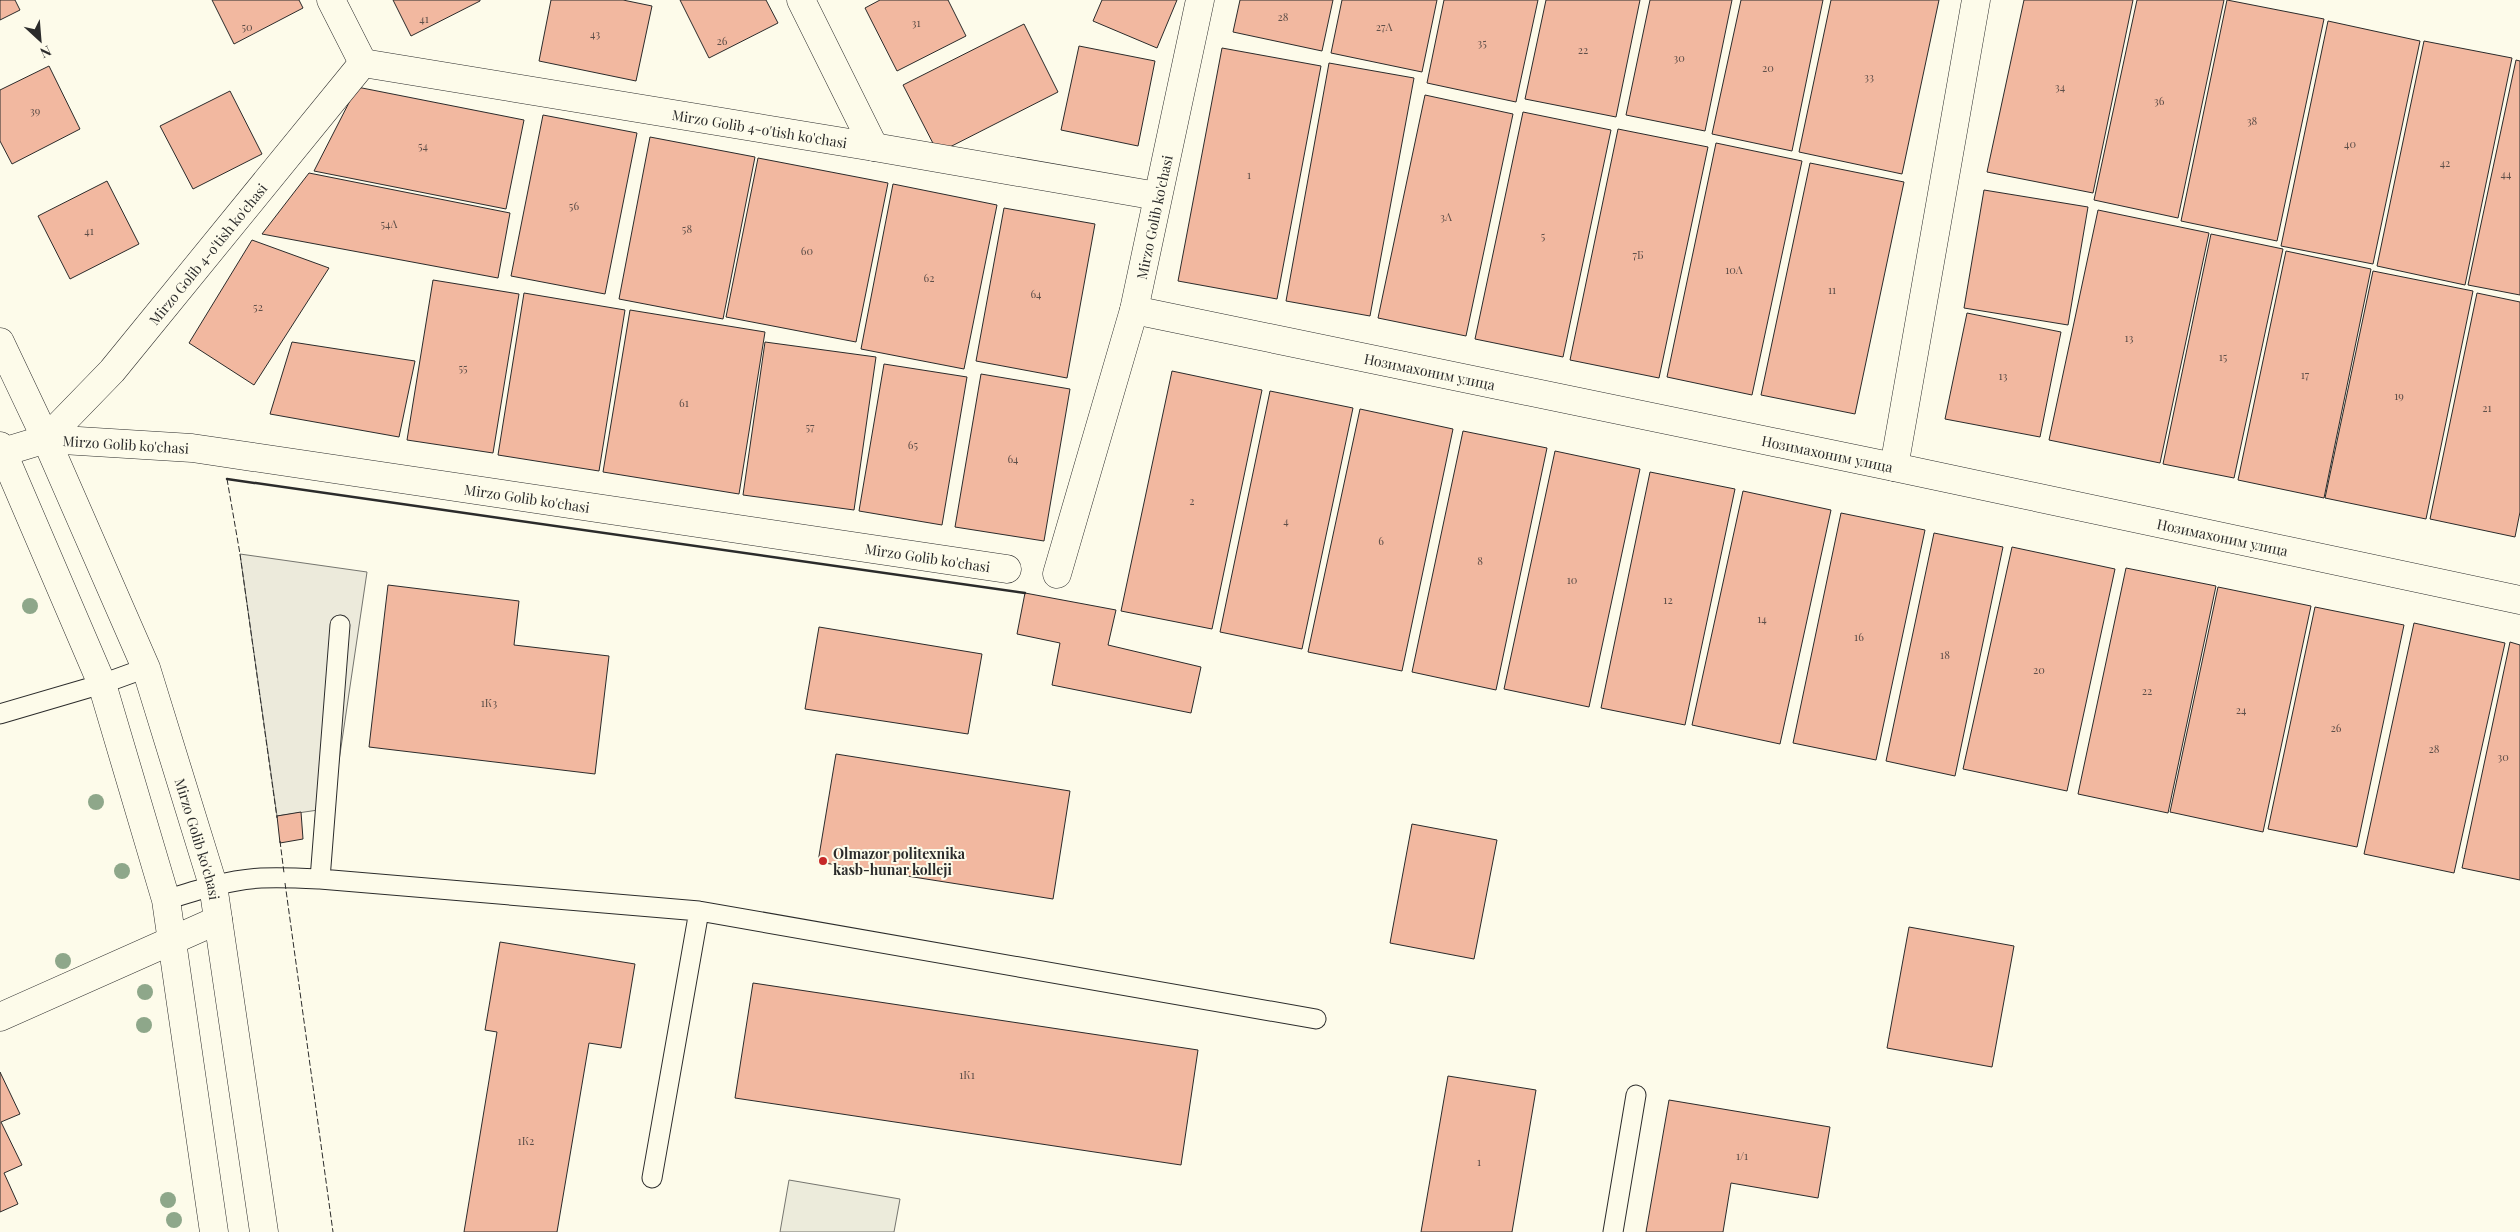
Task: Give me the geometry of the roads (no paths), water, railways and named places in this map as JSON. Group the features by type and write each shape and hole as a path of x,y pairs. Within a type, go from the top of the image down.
{"street":[{"path":"331,0 363,63"},
{"path":"801,0 874,147"},
{"name":"Mirzo Golib ko'chasi","path":"1056,574 1134,310 1200,0"},
{"path":"1894,467 1976,0"},
{"name":"Mirzo Golib 4-o'tish ko'chasi","path":"46,439 112,371 363,63 874,147 1157,196"},
{"name":"Нозимахоним улица","path":"1134,310 1894,467 2520,600"},
{"name":"Mirzo Golib ko'chasi","path":"0,342 46,439 146,668 213,885 264,1232"},
{"path":"46,439 2,449 102,684 166,900 214,1232"},
{"name":"Mirzo Golib ko'chasi","path":"46,439 192,448 1007,569"},
{"path":"0,1017 218,920"}],"lane":[{"path":"320,879 340,626"},
{"path":"0,714 102,684 146,668"},
{"path":"166,900 213,885 260,878 320,879 699,911 1316,1019"},
{"path":"652,1178 699,911"},
{"path":"1613,1232 1636,1095"}],"place":[{"name":"Оlmazor politexnika kasb-hunar kolleji","path":"823,861"}]}
